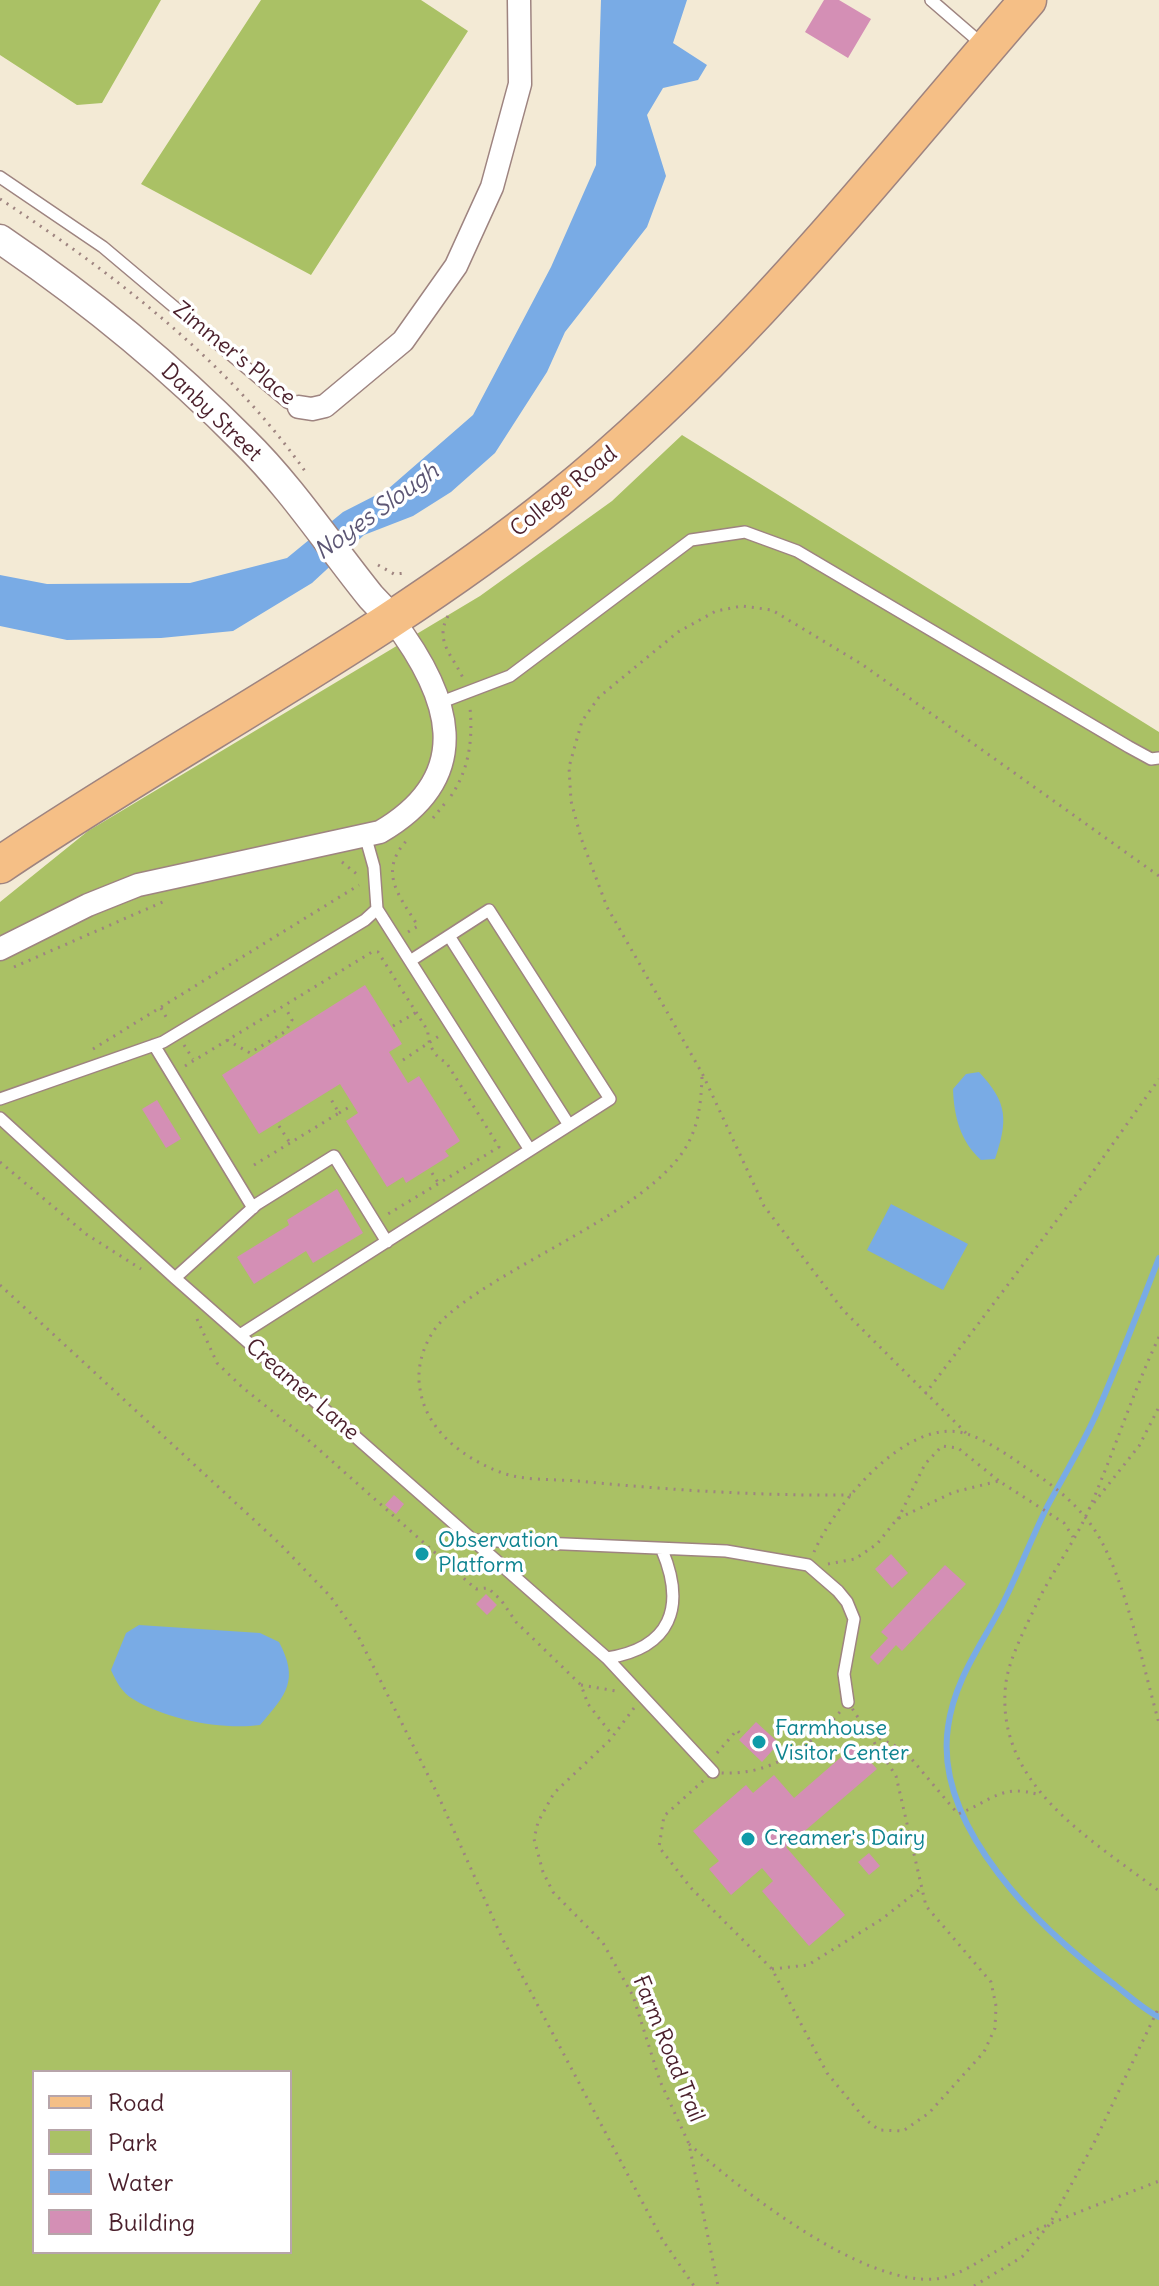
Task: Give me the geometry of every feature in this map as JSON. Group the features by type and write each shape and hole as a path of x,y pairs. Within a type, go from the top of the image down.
{"main road":[{"name":"College Road","path":"0,865 98,799 392,619 465,570 560,498 707,367 777,292 1028,0"}],"street":[{"name":"Zimmer's Place","path":"299,407 312,409 325,406 403,341 456,266 492,187 520,84 519,0"},
{"name":"Danby Street","path":"0,239 52,274 196,395 246,443 301,509 361,565 392,619"},
{"path":"1,959 88,905 138,885 380,832 408,816 434,783 445,742 445,719 415,648 392,619"}],"lane":[{"path":"931,0 986,49"},
{"name":"Zimmer's Place","path":"0,177 103,247 287,402 299,407"},
{"path":"439,703 510,676 691,540 745,532 797,551 1129,747 1151,759 1159,758"},
{"path":"365,835 374,867 377,909 530,1150"},
{"path":"0,1099 154,1045 365,920 377,909"},
{"path":"240,1335 610,1099 489,910 410,961"},
{"path":"449,936 569,1125"},
{"path":"154,1045 253,1208"},
{"name":"Creamer Lane","path":"0,1118 175,1278 607,1658 710,1768"},
{"path":"175,1278 253,1208 334,1156 387,1242"},
{"path":"473,1540 726,1551 808,1565 838,1591 854,1619 844,1674 848,1702"},
{"path":"607,1658 650,1645 666,1626 674,1602 674,1577 662,1550"}],"path":[{"path":"0,199 135,296 199,353 264,418 311,479"},
{"path":"361,565 394,574 415,571"},
{"path":"1159,876 863,665 772,610 742,606 716,611 678,632 599,697 582,721 569,767 571,801 581,838 607,907 702,1073 764,1206 843,1310 925,1394 966,1433 1056,1487 1085,1517 1097,1534 1127,1608 1159,1723"},
{"path":"430,820 448,800 466,767 472,727 469,690 445,649 442,634 450,613"},
{"path":"171,1074 418,926 393,880 393,858 413,834"},
{"path":"87,1053 358,886 361,879 342,862 328,864"},
{"path":"1,959 25,964 171,897"},
{"path":"375,1222 499,1147 446,1062 440,1060 430,1043 428,1031 378,952"},
{"path":"227,1040 250,1053 262,1046 286,1031 292,1020 284,1005"},
{"path":"393,1026 417,1012"},
{"path":"403,1060 452,1027"},
{"path":"702,1073 700,1113 687,1146 673,1164 629,1201 508,1273 447,1315 422,1351 418,1381 422,1404 442,1435 460,1451 503,1474 647,1488 851,1495"},
{"path":"925,1394 1085,1183 1159,1079"},
{"path":"329,1096 339,1113"},
{"path":"254,1165 351,1106"},
{"path":"279,1126 290,1143"},
{"path":"0,1162 86,1234 144,1271"},
{"path":"432,1173 439,1184"},
{"path":"0,1285 279,1543 330,1596 357,1634 437,1793 502,1938 662,2239 694,2286"},
{"path":"195,1316 217,1363 476,1589 488,1588 495,1594 516,1622 581,1685 588,1704 613,1736"},
{"path":"1159,1337 1085,1517 1038,1601 1006,1680 1005,1717 1014,1755 1040,1795 1159,1891"},
{"path":"1087,1511 1139,1446 1159,1407"},
{"path":"808,1565 825,1526 876,1468 910,1443 935,1432 966,1433"},
{"path":"808,1565 855,1559 877,1544 897,1519 925,1464 942,1446 958,1448 999,1481 1064,1523 1073,1537"},
{"path":"897,1519 954,1492 999,1481"},
{"path":"581,1685 640,1695"},
{"name":"Farm Road Trail","path":"640,1695 613,1736 554,1793 538,1822 534,1839 537,1858 553,1892 611,1955 633,1996 660,2081 689,2144 718,2286"},
{"path":"710,1768 727,1774 776,1765 825,1730 848,1702 896,1776 926,1906 991,1982 996,2006 995,2028 984,2052 929,2113 903,2131 879,2130 827,2073 772,1969 691,1888 659,1847 664,1816 710,1768 737,1730 742,1736"},
{"path":"872,1735 904,1750 958,1814 994,1795 1017,1788 1040,1795"},
{"path":"772,1969 808,1965 882,1919 920,1889"},
{"path":"974,2286 1022,2257 1049,2225 1093,2145 1159,2007"},
{"path":"689,2144 775,2214 837,2252 899,2277 934,2280 950,2276 1049,2225 1159,2181"}],"green space":[{"path":"0,0 161,0 102,103 77,105 0,55"},
{"path":"261,0 421,0 468,31 311,275 141,184"},
{"path":"682,435 1159,732 1159,2286 0,2286 0,902 88,831 480,596 612,501"}],"water":[{"name":"Noyes Slough","path":"601,0 687,0 673,43 707,65 698,80 663,88 647,115 666,176 647,227 565,332 547,372 495,453 451,492 413,516 364,535 312,583 233,631 161,638 67,640 0,626 0,575 47,584 190,583 287,558 343,512 388,489 473,415 551,267 596,165"},
{"path":"979,1072 996,1093 1003,1112 1002,1133 995,1159 981,1160 974,1153 963,1136 955,1109 953,1089 966,1074"},
{"path":"891,1204 968,1244 943,1290 867,1250"},
{"path":"139,1625 260,1633 279,1642 289,1677 283,1695 260,1725 212,1725 178,1718 147,1706 126,1693 111,1670 126,1633"}],"building":[{"path":"824,0 839,0 871,19 848,58 805,32"},
{"path":"365,985 402,1044 389,1052 408,1083 419,1076 460,1141 445,1151 449,1156 406,1183 403,1177 387,1187 346,1121 358,1113 340,1084 259,1134 222,1075"},
{"path":"157,1100 181,1139 166,1148 142,1109"},
{"path":"337,1189 363,1233 313,1263 306,1251 254,1284 237,1257 289,1225 287,1220"},
{"path":"394,1495 404,1504 396,1514 385,1505"},
{"path":"891,1554 908,1573 892,1588 875,1569"},
{"path":"945,1565 966,1584 902,1651 896,1645 878,1665 870,1657 888,1638 881,1632"},
{"path":"486,1594 497,1605 487,1615 476,1604"},
{"name":"Farmhouse Visitor Center","path":"756,1722 779,1743 762,1762 739,1740"},
{"name":"Creamer's Dairy","path":"855,1745 877,1769 786,1847 845,1915 809,1946 762,1891 773,1881 762,1868 731,1895 709,1869 719,1861 693,1831 746,1785 753,1793 774,1775 794,1798"},
{"path":"869,1853 880,1866 869,1875 858,1862"}],"waterway":[{"path":"1159,1258 1092,1422 1047,1507 999,1611 964,1674 948,1727 948,1765 958,1802 975,1839 998,1874 1026,1906 1086,1963 1159,2017"}],"place":[{"name":"Observation Platform","path":"422,1554"},
{"name":"Farmhouse Visitor Center","path":"759,1742"},
{"name":"Creamer's Dairy","path":"748,1839"}]}
